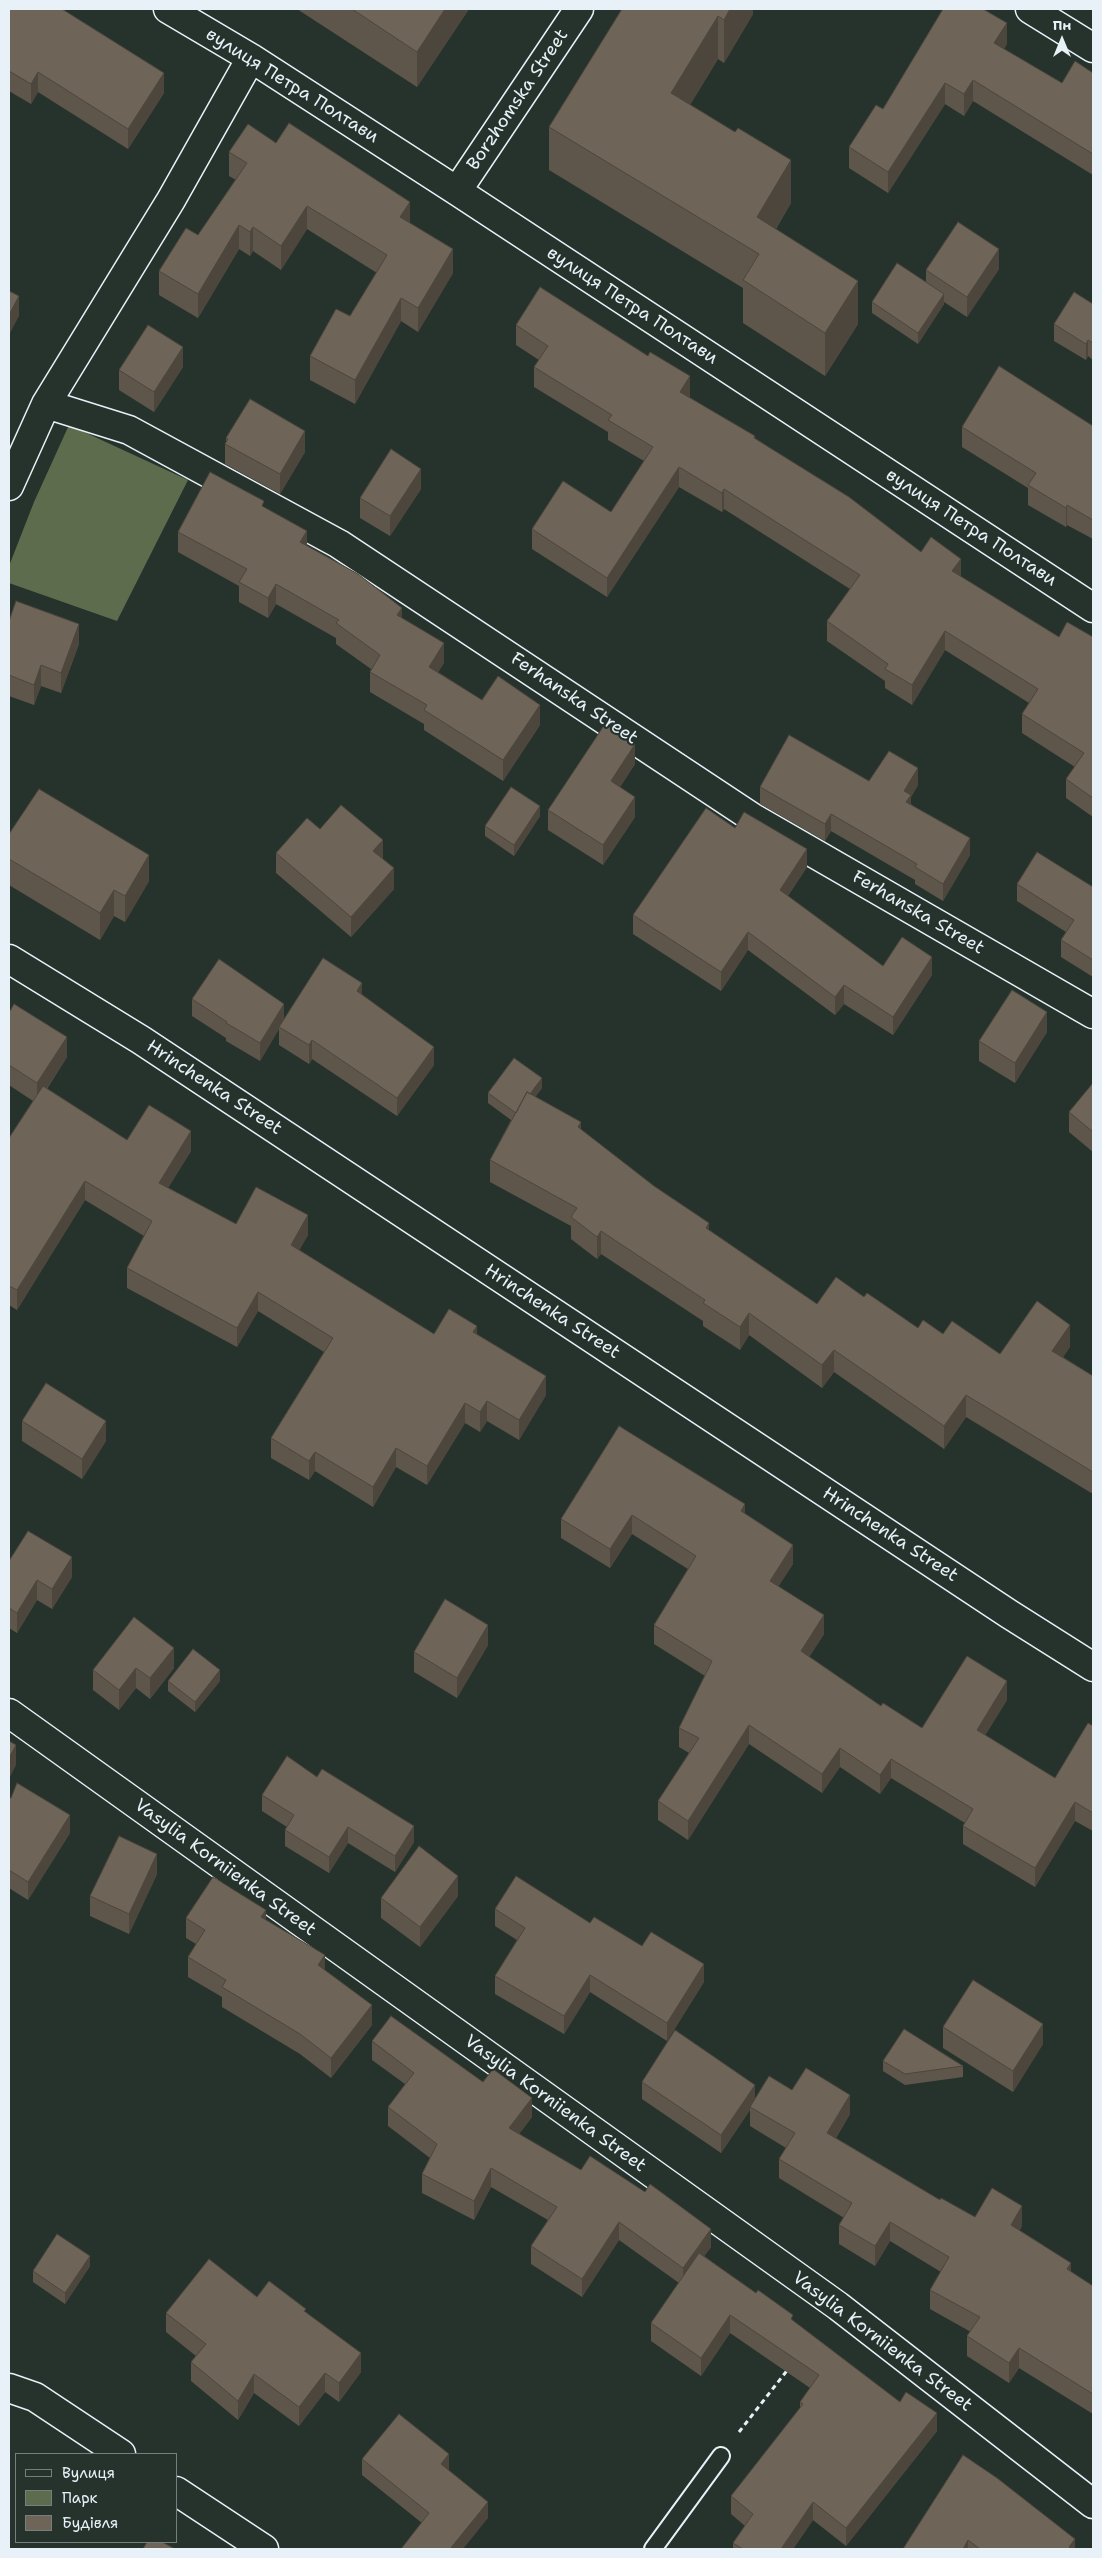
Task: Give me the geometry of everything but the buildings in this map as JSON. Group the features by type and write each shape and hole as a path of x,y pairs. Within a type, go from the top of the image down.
{"street":[{"name":"вулиця Петра Полтави","path":"168,9 251,58 457,191 1093,608"},
{"name":"Borzhomska Street","path":"457,191 579,9"},
{"path":"1030,9 1093,48"},
{"path":"9,486 46,404 171,200 251,58"},
{"name":"Ferhanska Street","path":"46,404 129,430 339,544 753,818 1093,1014"},
{"name":"Hrinchenka Street","path":"9,959 141,1040 1009,1614 1093,1667"},
{"name":"Vasylia Korniienka Street","path":"9,1713 838,2306 1093,2504"},
{"path":"9,2388 35,2397 119,2453"},
{"path":"178,2492 264,2549"}],"lane":[{"path":"653,2549 720,2456"}],"path":[{"path":"720,2456 791,2366"}],"green space":[{"path":"69,425 188,480 117,621 9,583 9,566 34,502"}]}
